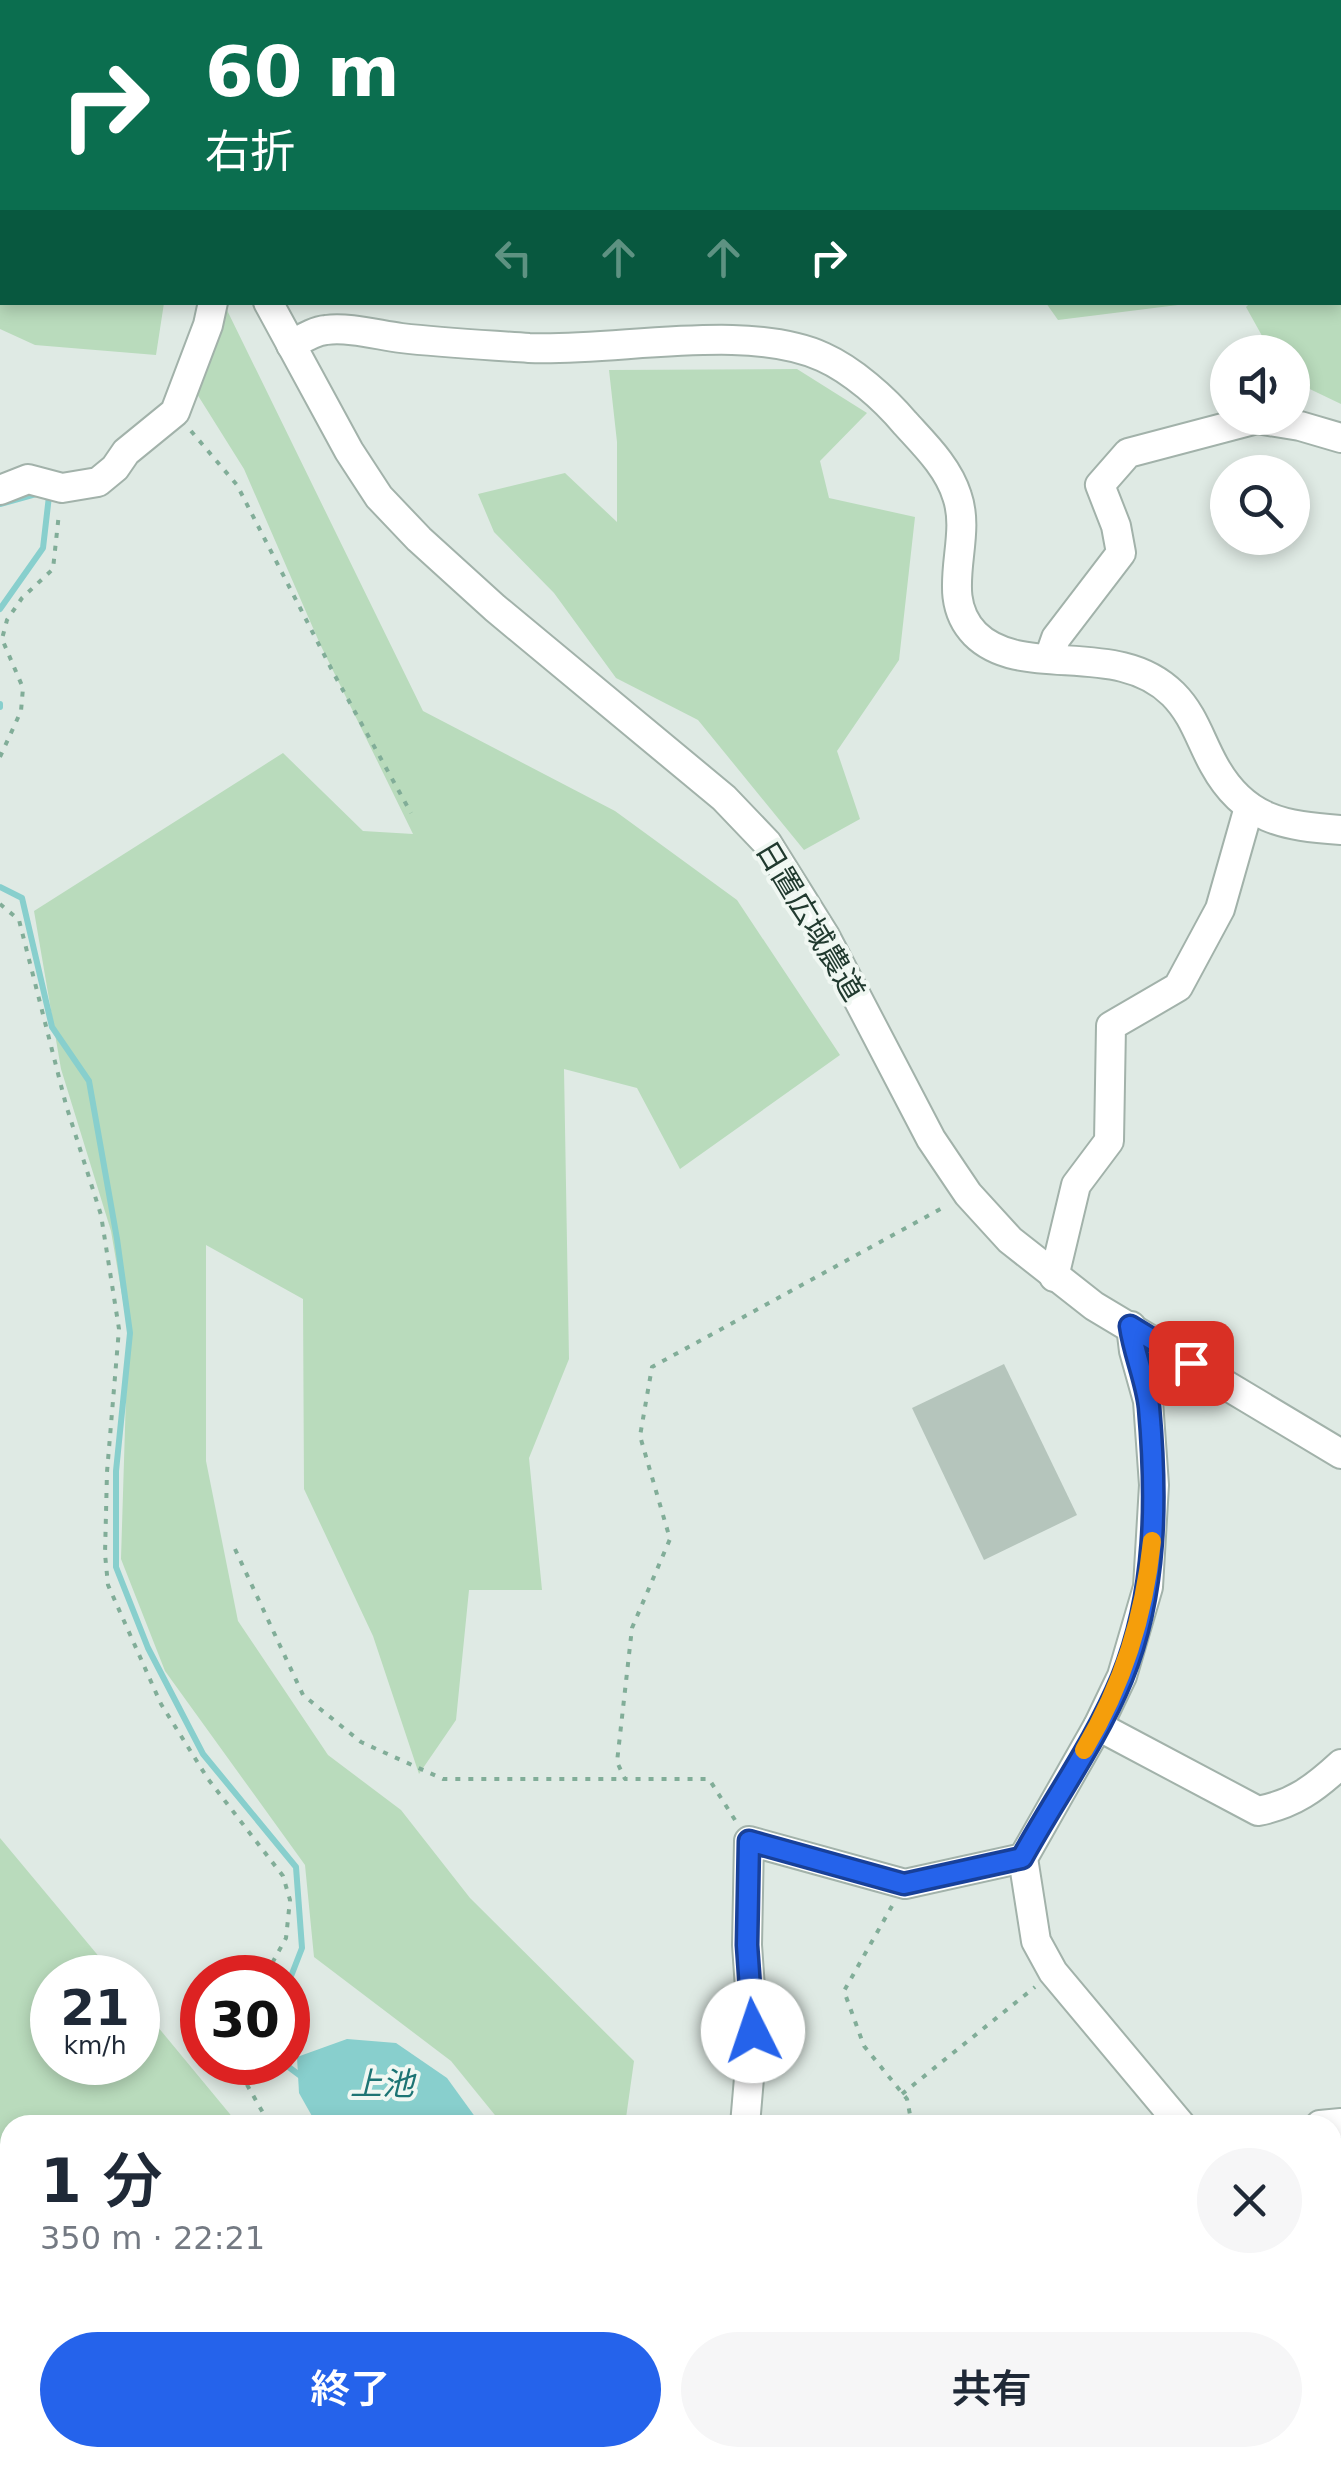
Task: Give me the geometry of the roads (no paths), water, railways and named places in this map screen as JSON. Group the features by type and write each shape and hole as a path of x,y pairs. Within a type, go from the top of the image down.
{"street":[{"path":"0,490 28,478 62,488 98,482 126,452 175,412 212,305"},
{"name":"日置広域農道","path":"270,305 349,451 379,497 495,608 724,798 766,843 825,936 931,1139 968,1194 1010,1240 1054,1277 1341,1454"},
{"path":"291,344 327,330 431,342 536,348 762,341 824,357 893,408 952,481 962,519 957,601 976,634 991,646 1014,654 1111,663 1135,669 1169,689 1196,724 1214,765 1230,789 1249,808 1280,823 1341,830"},
{"path":"1050,658 1056,638 1120,553 1116,526 1100,486 1128,452 1257,419 1341,438"},
{"path":"1054,1277 1076,1185 1109,1142 1111,1026 1178,987 1220,909 1249,808"},
{"path":"1130,1326 1148,1401 1154,1485 1148,1587 1122,1676 1098,1726 1022,1858 1036,1941 1053,1972 1173,2115"},
{"path":"1098,1726 1258,1811 1282,1806 1312,1791 1339,1770"},
{"path":"747,2115 753,2031 747,1945 749,1841 904,1884 1022,1858"}],"water":[{"name":"上池","path":"347,2039 396,2043 447,2078 474,2115 311,2115 299,2085 310,2085 310,2052"}],"waterway":[{"path":"0,504 36,494"},
{"path":"0,609 43,548 49,496"},
{"path":"0,887 22,898 52,1027 89,1081 117,1239 130,1333 116,1471 116,1567 148,1648 203,1754 296,1867 299,1955"}]}
